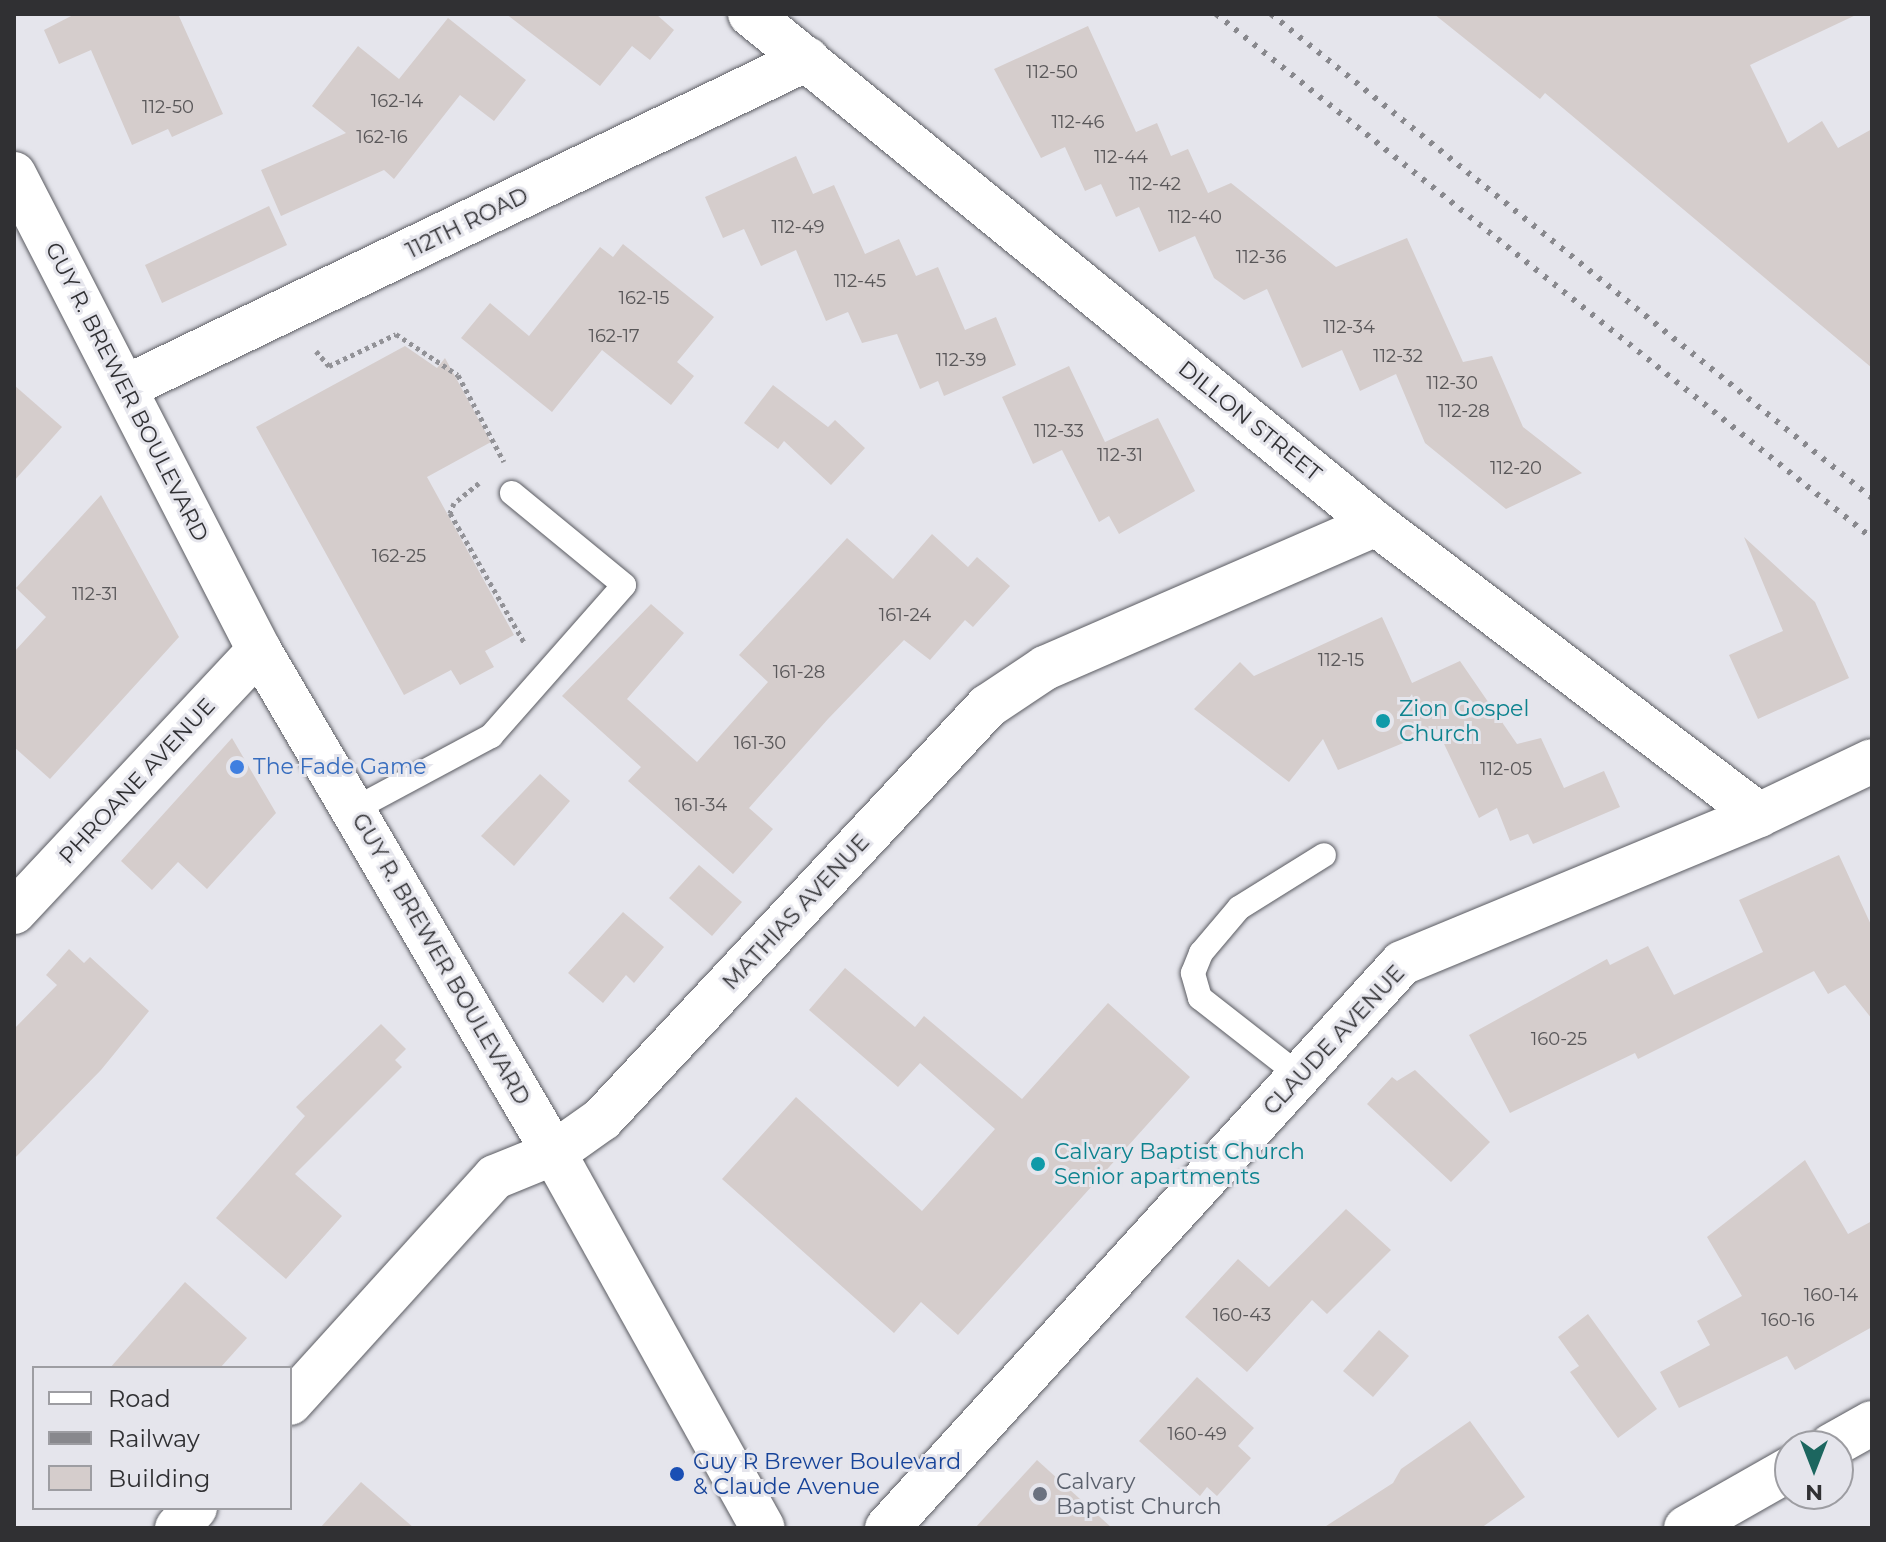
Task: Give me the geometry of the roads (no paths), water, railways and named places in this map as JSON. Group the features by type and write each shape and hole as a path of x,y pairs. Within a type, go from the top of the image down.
{"street":[{"name":"DILLON STREET","path":"750,14 1376,524 1759,815"},
{"name":"112TH ROAD","path":"126,387 807,59"},
{"name":"GUY R. BREWER BOULEVARD","path":"14,174 259,650 554,1153 763,1528"},
{"name":"MATHIAS AVENUE","path":"292,1401 495,1177 554,1153 625,1095 988,706 1045,668 1376,524"},
{"name":"PHROANE AVENUE","path":"14,912 259,650"},
{"name":"CLAUDE AVENUE","path":"887,1528 1402,963 1759,815 1872,761"},
{"path":"1854,1433 1872,1423"},
{"path":"1686,1528 1774,1478"},
{"path":"177,1528 193,1510"}],"lane":[{"path":"353,810 491,736 624,585 512,493"},
{"path":"1300,1076 1200,998 1193,973 1201,953 1239,908 1324,855"}],"railway":[{"path":"1216,14 1872,538"},
{"path":"1271,14 1872,498"}],"place":[{"name":"Zion Gospel Church","path":"1383,721"},
{"name":"The Fade Game","path":"237,767"},
{"name":"Calvary Baptist Church Senior apartments","path":"1038,1164"},
{"name":"Guy R Brewer Boulevard & Claude Avenue","path":"677,1474"},
{"name":"Calvary Baptist Church","path":"1040,1494"}]}
